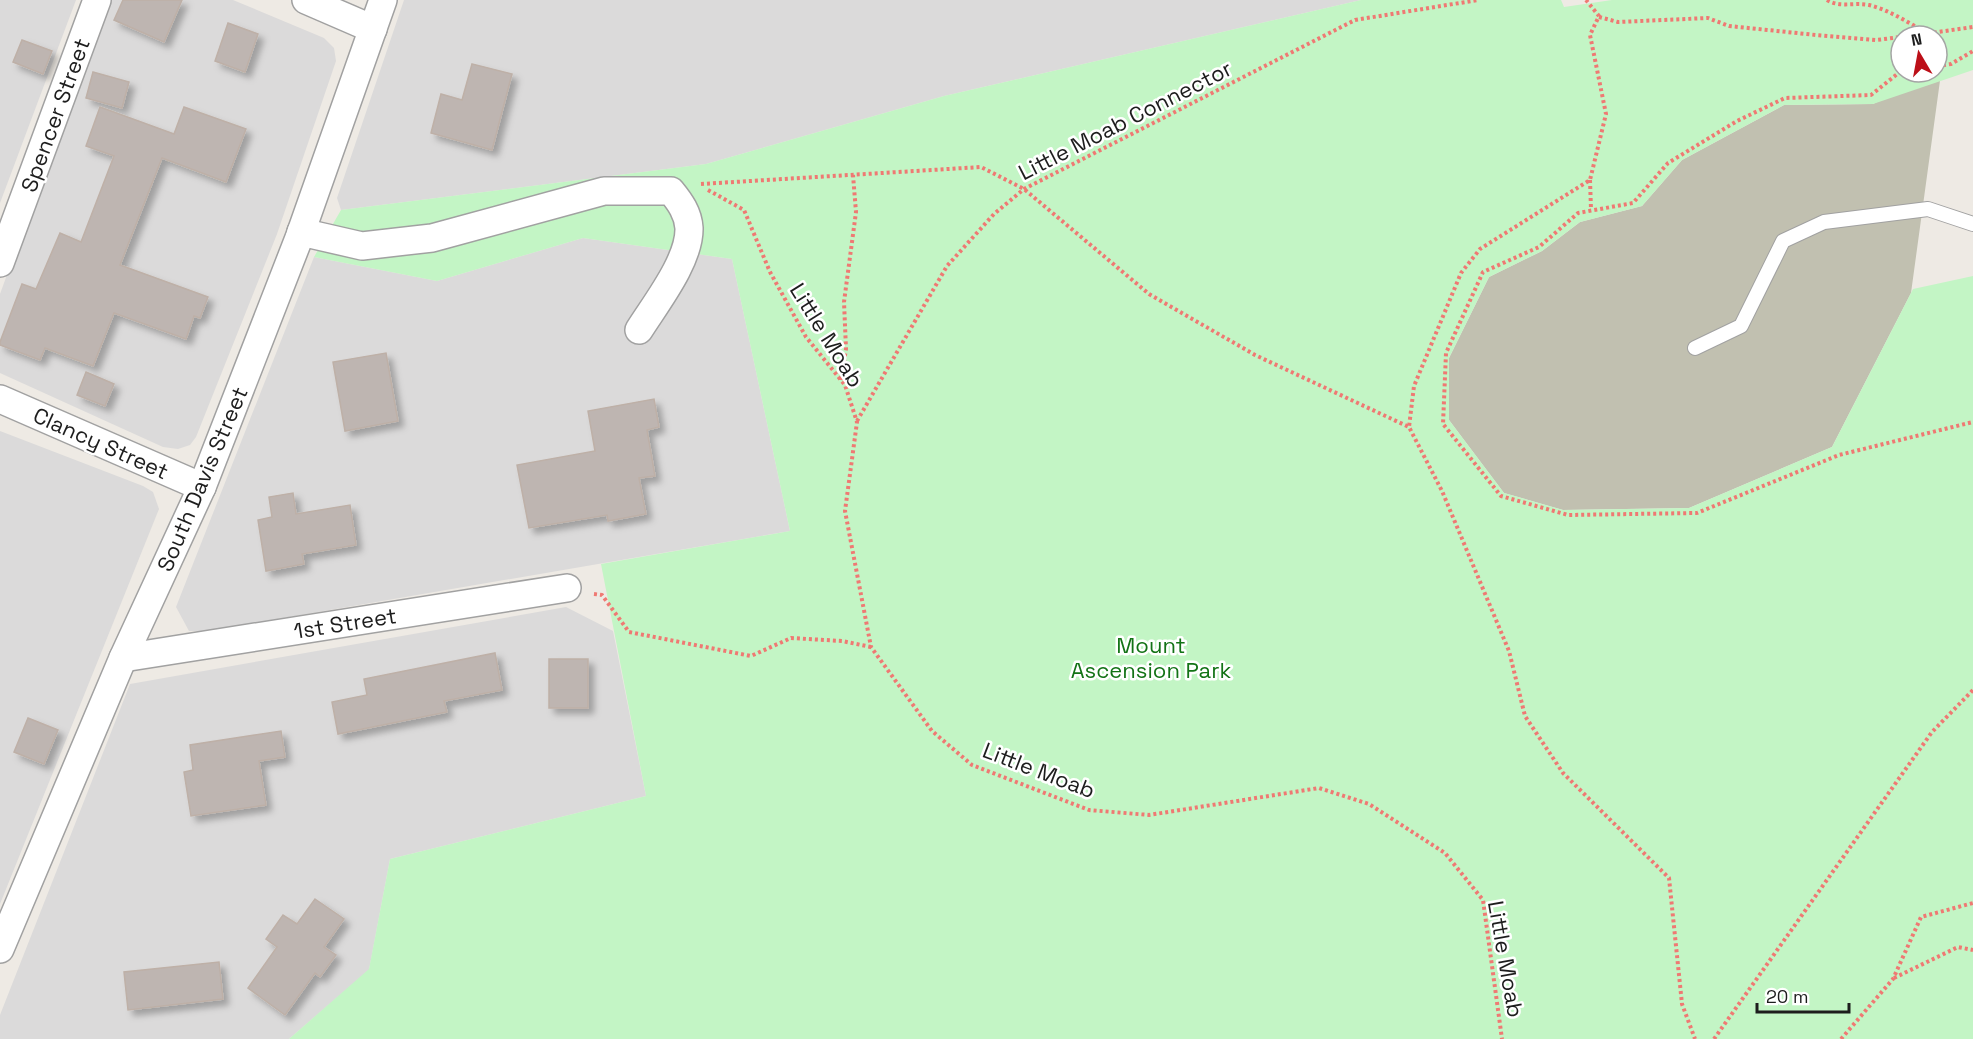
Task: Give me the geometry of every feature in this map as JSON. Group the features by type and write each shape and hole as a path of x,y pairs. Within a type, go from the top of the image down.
{"street":[{"name":"Spencer Street","path":"0,263 97,0"},
{"path":"306,0 373,29"},
{"name":"South Davis Street","path":"0,949 123,658 202,487 302,232 383,0"},
{"path":"302,232 362,246 432,238 604,191 671,191 684,207 689,230 680,263 639,330"},
{"name":"Clancy Street","path":"0,399 202,487"},
{"name":"1st Street","path":"123,658 567,588"}],"lane":[{"path":"1695,348 1741,326 1783,241 1824,222 1928,209 1973,224"}],"path":[{"name":"Little Moab Connector","path":"857,422 947,266 994,214 1024,189 1355,20 1478,0"},
{"path":"1586,0 1599,17 1618,22 1708,18 1729,26 1876,40 1889,38"},
{"path":"1827,0 1834,4 1869,5 1912,24"},
{"path":"1592,210 1590,180 1606,114 1590,36 1599,17"},
{"path":"1949,31 1973,27"},
{"path":"1949,64 1973,51"},
{"path":"1889,81 1871,95 1785,98 1737,121 1668,163 1633,203 1578,213 1539,247 1483,272 1446,353 1443,424 1501,496 1568,515 1697,513 1839,454 1973,422"},
{"path":"841,381 846,349 844,302 856,212 853,175 981,167 1024,189 1149,294 1255,356 1409,427"},
{"name":"Little Moab","path":"853,175 698,185 744,210 770,272 806,337 841,381 857,422 844,511 871,647 932,732 972,765 1031,785 1089,810 1149,815 1319,788 1369,804 1445,853 1483,900 1502,1039"},
{"path":"1590,180 1480,249 1461,273 1414,386 1409,427 1442,491 1509,651 1525,716 1563,773 1669,878 1682,1004 1695,1039"},
{"path":"567,588 602,595 629,632 751,656 791,638 842,641 871,647"},
{"path":"1714,1039 1932,732 1973,690"},
{"path":"1841,1039 1893,979 1921,917 1973,903"},
{"path":"1893,979 1958,947 1973,950"}],"shaded area":[{"path":"0,0 76,0 0,203"},
{"path":"107,0 233,0 324,38 334,48 336,61 277,234 196,437 190,445 178,449 163,447 0,373 0,294"},
{"path":"404,0 1361,0 944,96 706,164 341,210 337,198"},
{"path":"1913,84 1940,84 1911,293 1832,447 1689,508 1563,510 1504,493 1449,420 1449,358 1489,277 1542,251 1580,222 1642,206 1682,160 1784,105 1873,104"},
{"path":"583,238 732,259 790,531 208,631 189,631 176,607 314,257 437,281"},
{"path":"0,431 143,486 153,492 159,509 0,904"},
{"path":"566,607 613,631 646,796 390,859 369,970 289,1039 0,1039 0,1015 130,684"}],"green space":[{"name":"Mount Ascension Park","path":"1361,0 1561,0 1564,7 1612,0 1973,0 1973,70 1949,78 1949,24 1889,24 1889,84 1932,84 1873,104 1784,105 1682,160 1642,206 1580,222 1542,251 1489,277 1449,358 1449,420 1504,493 1563,510 1689,508 1832,447 1913,289 1973,276 1973,1039 289,1039 369,969 390,859 646,796 601,564 790,531 732,259 583,238 437,281 314,257 341,210 706,164 944,96"}],"building":[{"path":"123,0 182,0 164,42 114,20"},
{"path":"228,23 258,34 245,72 215,61"},
{"path":"22,40 52,51 43,74 13,62"},
{"path":"472,64 512,74 492,150 431,133 441,94 462,100"},
{"path":"93,72 129,82 122,108 86,98"},
{"path":"100,107 174,134 184,107 246,129 226,182 162,158 120,265 208,297 200,318 194,316 186,339 114,313 93,366 45,348 40,360 0,345 0,342 22,284 36,289 60,233 81,242 114,156 86,146"},
{"path":"386,353 398,421 345,431 333,362"},
{"path":"86,372 114,384 105,406 77,395"},
{"path":"654,399 659,427 647,430 655,476 639,478 646,514 608,521 607,515 529,528 517,465 595,451 588,411"},
{"path":"293,493 296,514 350,505 356,545 302,554 304,564 266,571 258,520 272,517 269,497"},
{"path":"495,653 502,690 444,701 447,712 338,734 332,702 367,695 364,679"},
{"path":"549,659 588,659 588,708 549,708"},
{"path":"28,718 58,730 44,764 14,752"},
{"path":"281,731 285,757 259,761 266,805 191,816 184,772 193,770 190,745"},
{"path":"315,899 344,919 324,947 336,955 320,977 315,973 285,1015 248,988 277,947 266,939 283,915 297,924"},
{"path":"219,962 223,999 128,1010 124,972"}]}
